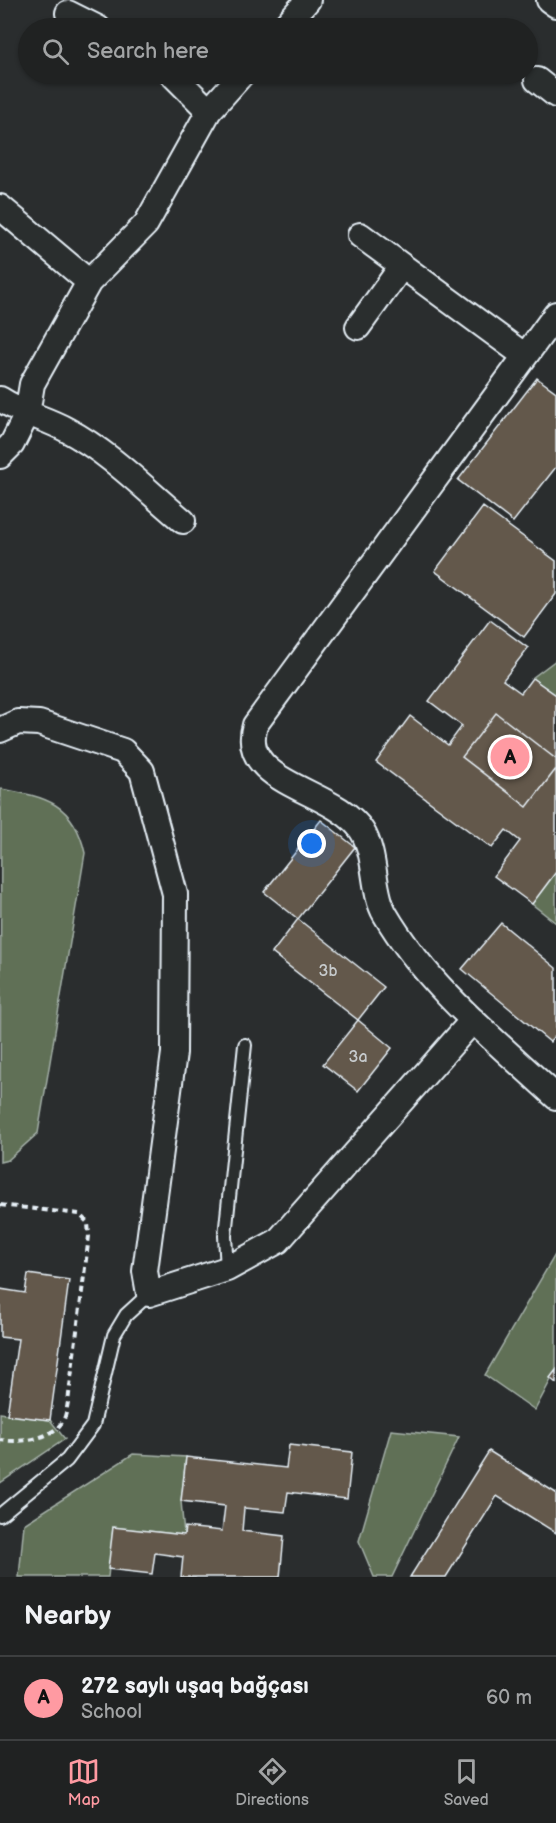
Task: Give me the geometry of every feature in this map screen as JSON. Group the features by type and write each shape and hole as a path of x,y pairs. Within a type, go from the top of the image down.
{"street":[{"path":"549,0 556,5"},
{"path":"289,18 297,4"},
{"path":"68,13 78,18"},
{"path":"538,81 556,95"},
{"path":"182,84 209,111"},
{"path":"0,456 12,444 27,414 32,384 88,282 146,224 209,111 233,84"},
{"path":"0,207 88,282"},
{"path":"360,235 525,356"},
{"path":"358,327 402,266"},
{"path":"556,314 255,725 250,740 254,754 263,767 339,809 362,830 373,862 383,912 418,962 473,1020 556,1097"},
{"path":"0,399 27,414 67,429 183,521"},
{"path":"0,730 18,722 39,723 123,751 142,771 175,894 174,1053 145,1271 149,1294 227,1269 278,1241 473,1020"}],"lane":[{"path":"227,1269 225,1236 245,1045"},
{"path":"0,1515 68,1460 93,1425 114,1335 126,1315 149,1294"}],"path":[{"path":"0,1204 79,1214 88,1223 89,1236 68,1402 63,1421 39,1439 16,1443 0,1440"}],"green space":[{"path":"556,660 556,695 532,678"},
{"path":"1,789 32,795 56,805 74,823 85,853 38,1133 8,1160 0,1162"},
{"path":"556,872 556,923 532,904"},
{"path":"556,1253 556,1370 535,1410 485,1375"},
{"path":"0,1413 50,1420 65,1439 0,1483"},
{"path":"391,1430 459,1437 392,1577 374,1577 359,1541"},
{"path":"133,1454 186,1457 181,1501 184,1535 113,1527 108,1577 19,1577 24,1524"}],"building":[{"path":"537,378 556,392 556,467 513,522 458,480"},
{"path":"483,507 556,561 556,594 524,637 435,571"},
{"path":"490,620 528,648 503,680 521,693 532,678 556,695 556,759 496,713 462,757 527,807 556,769 556,872 532,904 494,876 520,841 506,830 492,848 376,762 410,716 448,745 462,726 429,701"},
{"path":"490,620 528,648 503,680 521,693 532,678 556,695 556,872 532,904 494,876 520,841 506,830 492,848 376,762 410,716 448,745 462,726 429,701"},
{"path":"321,820 355,847 298,919 264,892"},
{"path":"298,919 384,987 358,1020 272,953"},
{"path":"501,923 556,968 556,1035 550,1042 462,969"},
{"path":"358,1020 392,1048 358,1091 323,1064"},
{"path":"28,1274 69,1280 50,1420 7,1415 18,1339 0,1337 0,1289 25,1293"},
{"path":"556,1370 556,1383 550,1378"},
{"path":"289,1445 352,1452 347,1499 288,1492 285,1512 244,1508 242,1531 284,1536 280,1577 181,1577 183,1557 155,1553 152,1574 108,1569 113,1527 184,1535 185,1527 222,1531 225,1506 181,1501 186,1457 286,1468"},
{"path":"489,1451 556,1493 556,1533 497,1496 446,1577 410,1577"}],"place":[{"name":"272 saylı uşaq bağçası","path":"510,757"}]}
